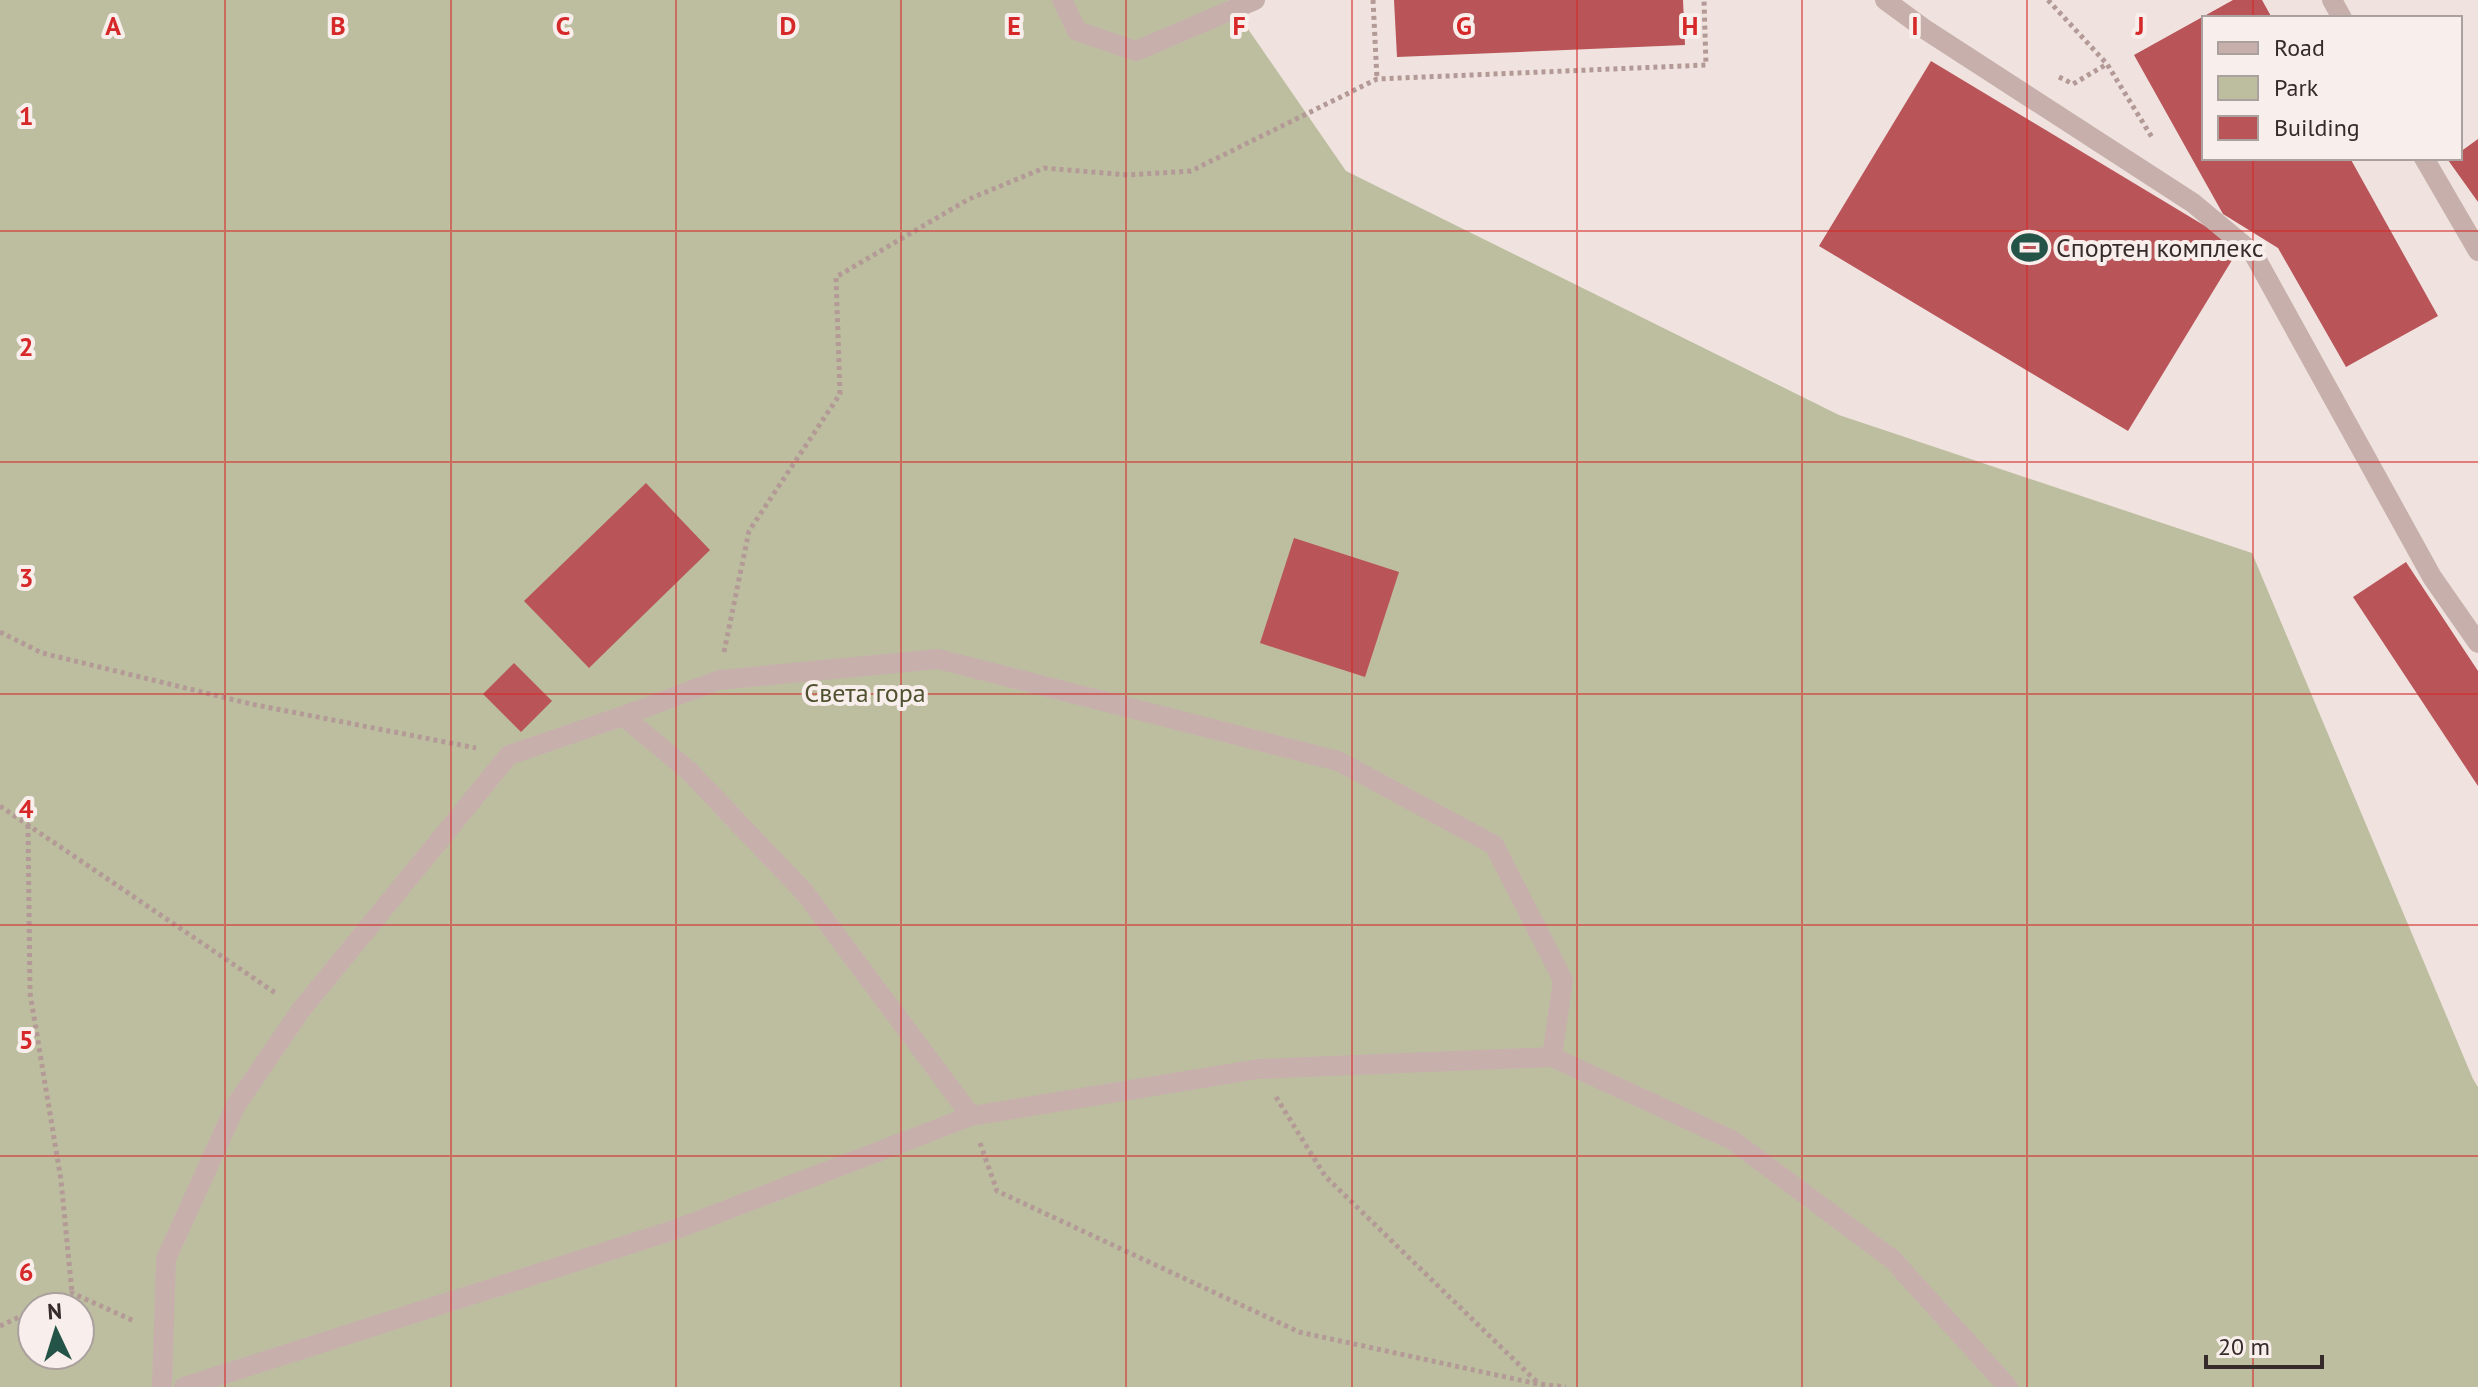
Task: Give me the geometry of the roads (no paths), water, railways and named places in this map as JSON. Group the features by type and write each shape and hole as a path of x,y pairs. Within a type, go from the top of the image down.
{"street":[{"path":"1062,0 1077,31 1136,51 1255,0"},
{"path":"1885,0 1926,30 2193,203 2253,253 2432,577 2478,643"},
{"path":"2425,160 2478,251"},
{"path":"162,1387 166,1259 236,1105 301,1010 509,755 719,680 938,659 1338,761 1494,845 1563,980 1552,1057"},
{"path":"623,716 689,771 805,893 971,1116"},
{"path":"184,1387 677,1229 971,1116 1258,1069 1552,1057 1732,1140 1892,1259 2008,1387"}],"place":[{"name":"Спортен комплекс","path":"2030,247"}],"park label":[{"name":"Света гора","path":"865,692"}]}
